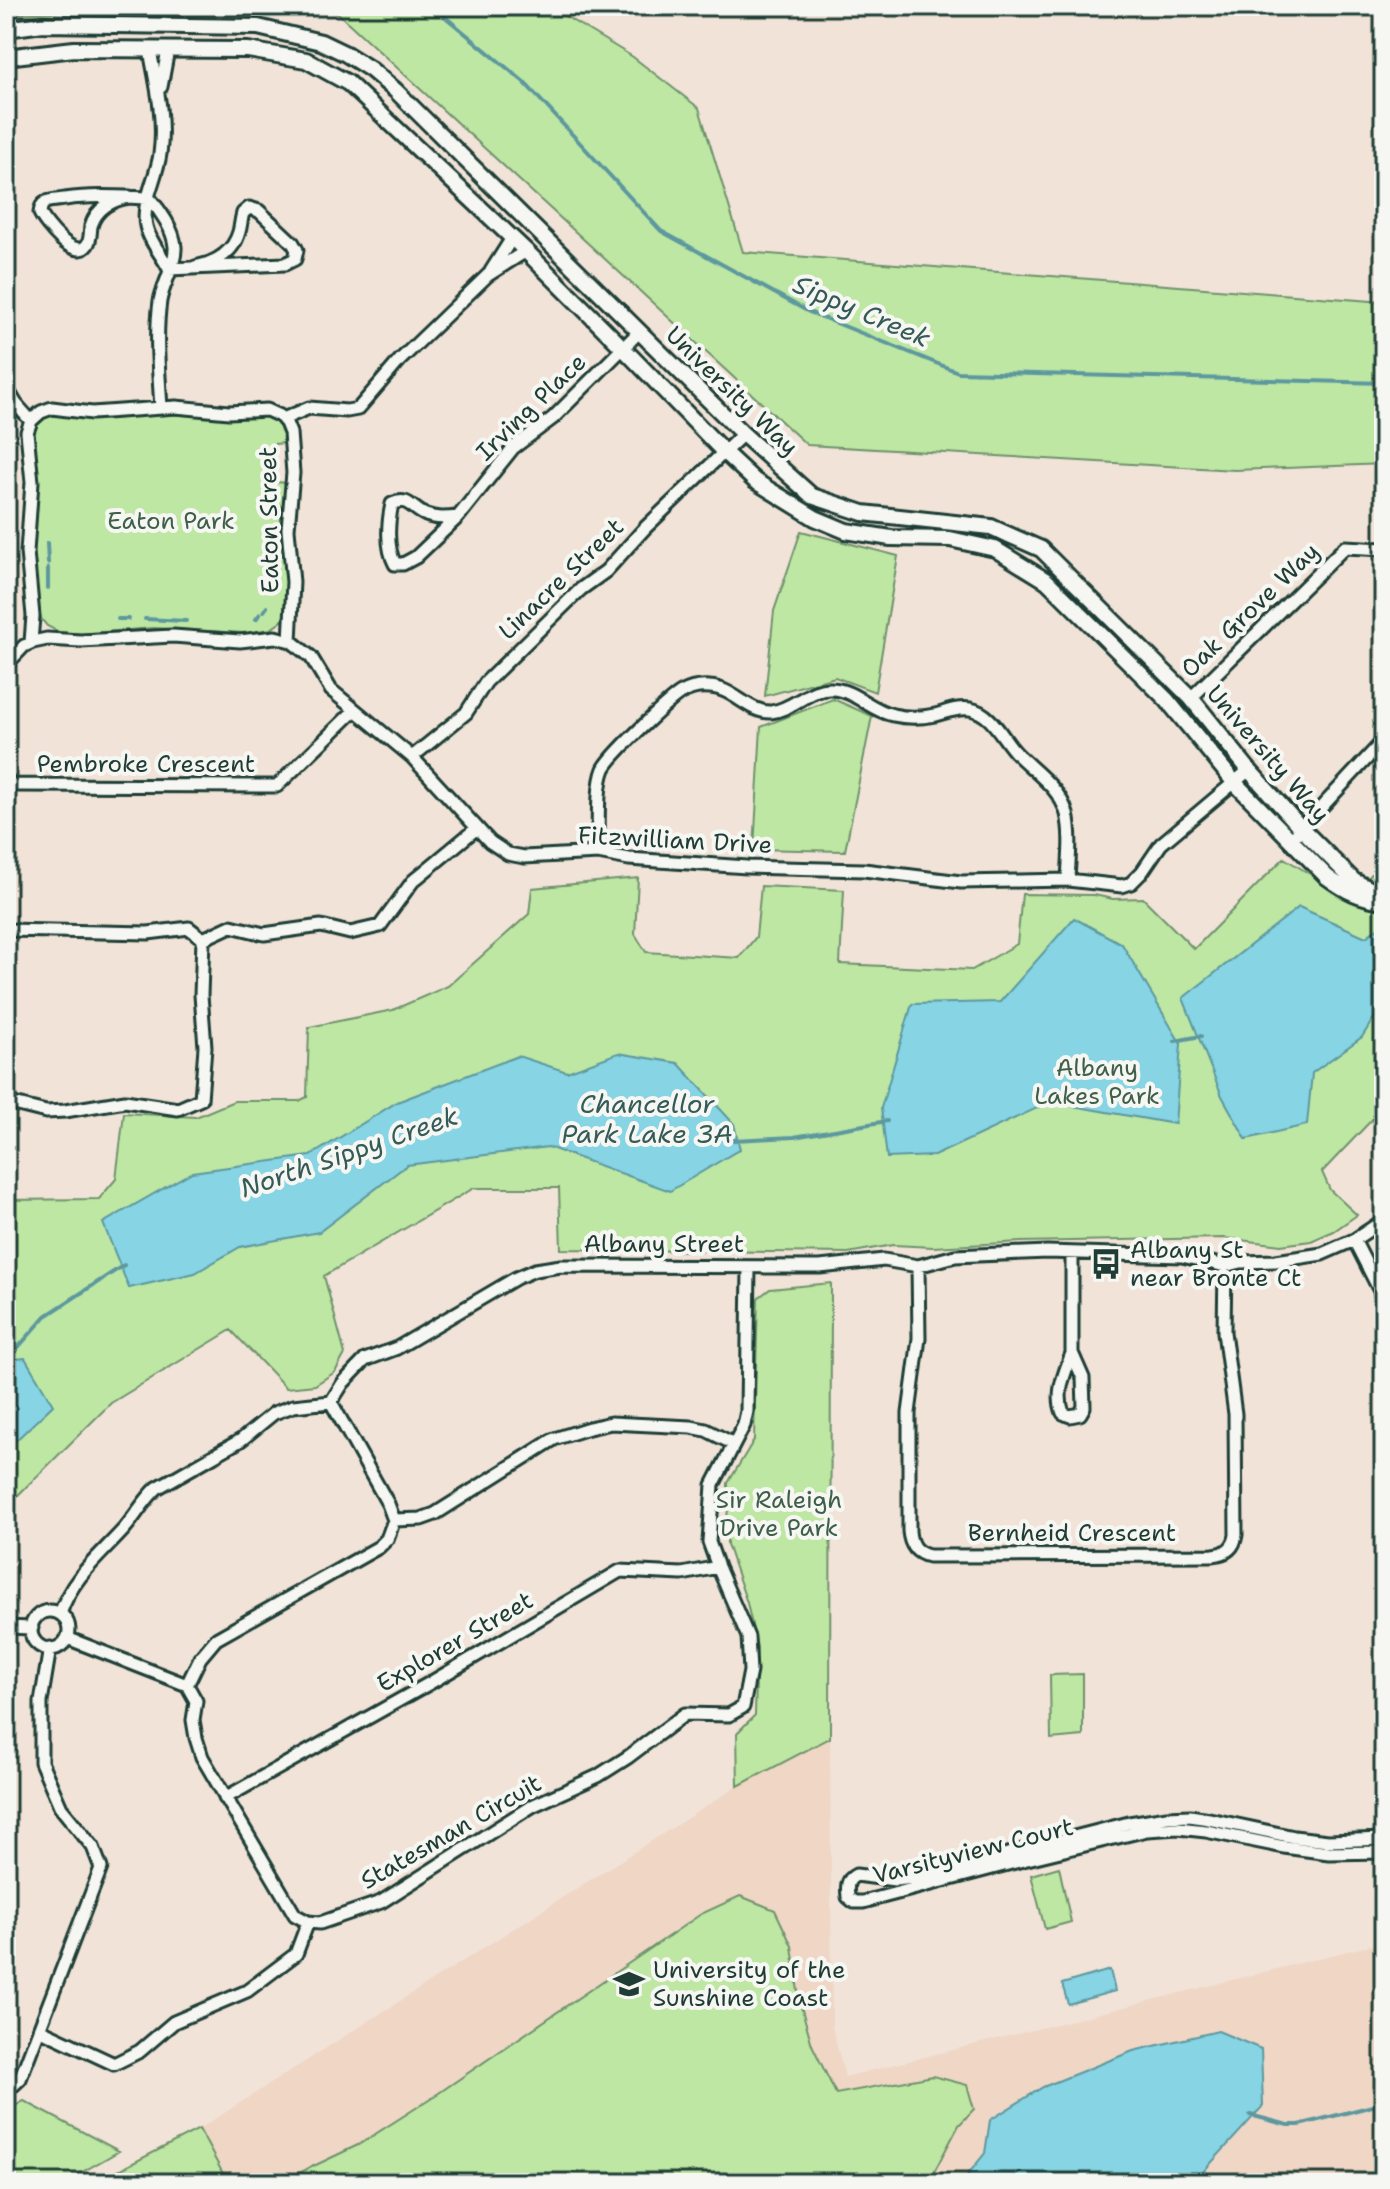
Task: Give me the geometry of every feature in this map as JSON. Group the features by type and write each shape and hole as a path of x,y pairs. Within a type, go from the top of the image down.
{"street":[{"name":"University Way","path":"6,29 43,24 258,27 321,42 370,69 395,90 743,434 812,496 863,513 991,527 1041,549 1191,698 1302,829 1354,881 1384,898"},
{"path":"160,27 150,50 159,96 161,151 145,212 147,231 169,269"},
{"path":"159,96 168,50 160,27"},
{"name":"University Way","path":"6,57 74,49 258,51 306,60 348,83 526,251 755,481 815,518 846,531 891,538 950,539 995,549 1047,581 1167,700 1234,782 1327,877 1364,899 1384,898"},
{"path":"130,197 115,200 102,209 92,225 87,246 80,249 67,244 40,213 43,205 50,201 93,196 130,197 149,198"},
{"path":"149,198 173,236 174,255 158,316 161,408"},
{"path":"169,269 285,264 295,259 297,250 261,212 249,208 243,213 231,249 216,260 195,267"},
{"path":"488,275 512,238 535,228"},
{"path":"38,641 27,552 32,482 27,432 34,418 52,408 92,413 184,408 229,412 269,410 285,423 321,409 350,411 361,407 400,360 488,275 526,251 535,228"},
{"name":"Irving Place","path":"458,517 426,515 408,500 392,504 389,518 391,556 395,564 403,564 416,557 458,517 513,448 553,418 639,332"},
{"path":"9,391 16,404 34,418"},
{"name":"Eaton Street","path":"284,639 293,582 288,529 293,473 285,423"},
{"name":"Linacre Street","path":"412,757 466,713 486,682 581,589 606,571 645,528 743,434"},
{"name":"Oak Grove Way","path":"1191,698 1345,547 1384,549"},
{"path":"6,665 21,649 38,641 173,636 240,641 284,639"},
{"name":"Fitzwilliam Drive","path":"284,639 308,654 331,690 412,757 490,842 516,856 598,853 629,859 747,867 880,871 961,882 1068,880 1112,887 1131,883 1161,844 1249,770"},
{"path":"598,853 603,771 620,749 680,694 707,686 720,688 755,708 772,712 789,708 830,688 852,694 888,714 902,717 933,715 956,709 983,714 1016,753 1042,776 1064,805 1069,824 1068,880"},
{"name":"Pembroke Crescent","path":"6,779 12,785 277,786 355,710"},
{"path":"1290,841 1384,740"},
{"path":"203,939 231,926 264,934 321,926 350,933 380,926 413,881 477,828"},
{"path":"6,930 148,933 189,928 203,939"},
{"path":"6,1102 46,1112 125,1101 178,1109 201,1099 205,1047 201,995 203,939"},
{"name":"Albany Street","path":"331,1402 343,1383 365,1360 397,1348 535,1270 572,1266 830,1266 884,1260 918,1266 955,1256 1072,1253 1182,1256 1225,1266 1322,1254 1354,1240 1384,1220"},
{"path":"1354,1240 1380,1291 1384,1308"},
{"path":"1072,1253 1072,1353 1061,1380 1061,1405 1064,1414 1075,1416 1083,1409 1084,1384 1072,1353"},
{"name":"Bernheid Crescent","path":"918,1266 919,1338 909,1413 909,1531 913,1546 929,1556 1213,1555 1229,1550 1236,1535 1235,1429 1224,1332 1225,1266"},
{"path":"718,1567 709,1542 713,1485 744,1425 747,1411 749,1267"},
{"path":"60,1614 80,1574 157,1488 241,1440 274,1413 293,1406 331,1402 388,1504 394,1520 387,1539 379,1547 216,1639 200,1658 187,1685"},
{"path":"394,1520 421,1519 435,1514 554,1439 600,1425 691,1427 706,1430 734,1444"},
{"name":"Statesman Circuit","path":"308,1922 320,1923 381,1902 532,1806 618,1764 685,1714 729,1715 743,1707 750,1671 748,1637 718,1567"},
{"name":"Explorer Street","path":"225,1798 430,1683 620,1571 682,1574 718,1567"},
{"path":"48,1611 60,1614 68,1625 67,1638 60,1646 43,1647 35,1641 32,1628 40,1614 48,1611"},
{"path":"6,1627 32,1628"},
{"path":"39,2029 114,2064 140,2051 174,2022 247,1991 296,1954 308,1922 295,1915 202,1757 193,1720 196,1701 187,1685 67,1638"},
{"path":"6,2092 20,2079 101,1868 93,1847 61,1808 41,1762 41,1702 50,1648"},
{"name":"Varsityview Court","path":"915,1883 856,1875 847,1883 848,1897 854,1902 863,1902 915,1883 1054,1848 1141,1821 1190,1816 1208,1825 1284,1847 1329,1853 1384,1852"},
{"name":"Varsityview Court","path":"1208,1825 1328,1841 1384,1839"}],"shaded area":[{"name":"University of the Sunshine Coast","path":"830,1738 832,2027 845,2077 1384,1942 1384,2183 228,2183 199,2129 738,1786"}],"green space":[{"path":"6,6 240,6 6,14"},
{"path":"330,6 548,6 633,57 699,108 743,252 1384,302 1384,464 1235,470 807,445"},
{"name":"Eaton Park","path":"53,414 91,419 163,414 235,418 267,416 277,421 285,443 274,444 276,482 287,483 282,533 287,600 282,621 271,629 244,633 153,628 80,634 59,632 47,626 38,610 34,575 38,484 34,433 40,419"},
{"path":"801,531 898,556 875,692 835,677 765,696 774,611"},
{"path":"833,699 872,716 845,851 754,849 761,727"},
{"name":"Albany Lakes Park","path":"1284,858 1349,898 1384,861 1384,1107 1322,1172 1330,1190 1357,1215 1334,1231 1311,1241 1281,1245 1224,1238 933,1247 893,1245 848,1253 561,1249 559,1188 474,1188 324,1276 345,1354 335,1372 315,1385 286,1388 231,1330 111,1403 6,1507 6,1200 99,1199 116,1179 124,1113 196,1117 234,1101 299,1101 307,1097 309,1027 393,1010 448,986 529,914 532,888 638,878 635,934 646,952 739,958 756,937 761,886 844,890 840,964 972,970 1017,944 1022,894 1143,898 1194,949"},
{"name":"Sir Raleigh Drive Park","path":"831,1283 830,1738 738,1786 737,1733 755,1715 757,1647 747,1603 727,1544 728,1483 754,1440 758,1298 770,1289"},
{"path":"1083,1674 1083,1736 1051,1739 1050,1675"},
{"path":"1059,1867 1071,1922 1045,1929 1031,1875"},
{"path":"740,1896 775,1910 792,1946 799,1999 812,2045 836,2094 933,2076 967,2085 974,2109 959,2125 928,2183 278,2183 358,2145 701,1914"},
{"path":"24,2101 119,2151 63,2183 6,2183 6,2111"},
{"path":"199,2129 228,2183 94,2183"}],"water":[{"path":"1299,907 1366,937 1384,923 1384,1002 1362,1037 1312,1073 1307,1125 1246,1139 1222,1096 1183,998"},
{"path":"1074,918 1122,944 1181,1044 1175,1124 1050,1102 934,1156 887,1158 881,1108 912,1004 1000,1002"},
{"name":"Chancellor Park Lake 3A","path":"618,1053 678,1063 734,1124 740,1149 670,1191 548,1147 407,1165 319,1232 240,1247 195,1273 129,1288 103,1223 192,1172 310,1156 397,1102 518,1056 567,1072"},
{"path":"25,1358 53,1405 6,1450 6,1360"},
{"path":"1110,1970 1115,1991 1068,2004 1062,1984"},
{"path":"1218,2031 1261,2049 1263,2106 1193,2183 961,2183 985,2153 990,2120 1043,2087 1133,2051"}],"waterway":[{"name":"Sippy Creek","path":"432,6 524,82 661,231 809,312 958,372 1384,383"},
{"path":"47,543 48,563"},
{"path":"48,568 48,588"},
{"path":"264,611 267,607"},
{"path":"256,619 260,614"},
{"path":"118,619 128,619"},
{"path":"145,619 186,621"},
{"name":"North Sippy Creek","path":"1175,1041 1201,1036"},
{"name":"North Sippy Creek","path":"733,1140 794,1137 887,1121"},
{"name":"North Sippy Creek","path":"6,1361 46,1316 124,1265"},
{"path":"1250,2115 1299,2125 1384,2103"}],"place":[{"name":"Albany St near Bronte Ct","path":"1106,1264"},
{"name":"University of the Sunshine Coast","path":"629,1984"}]}
